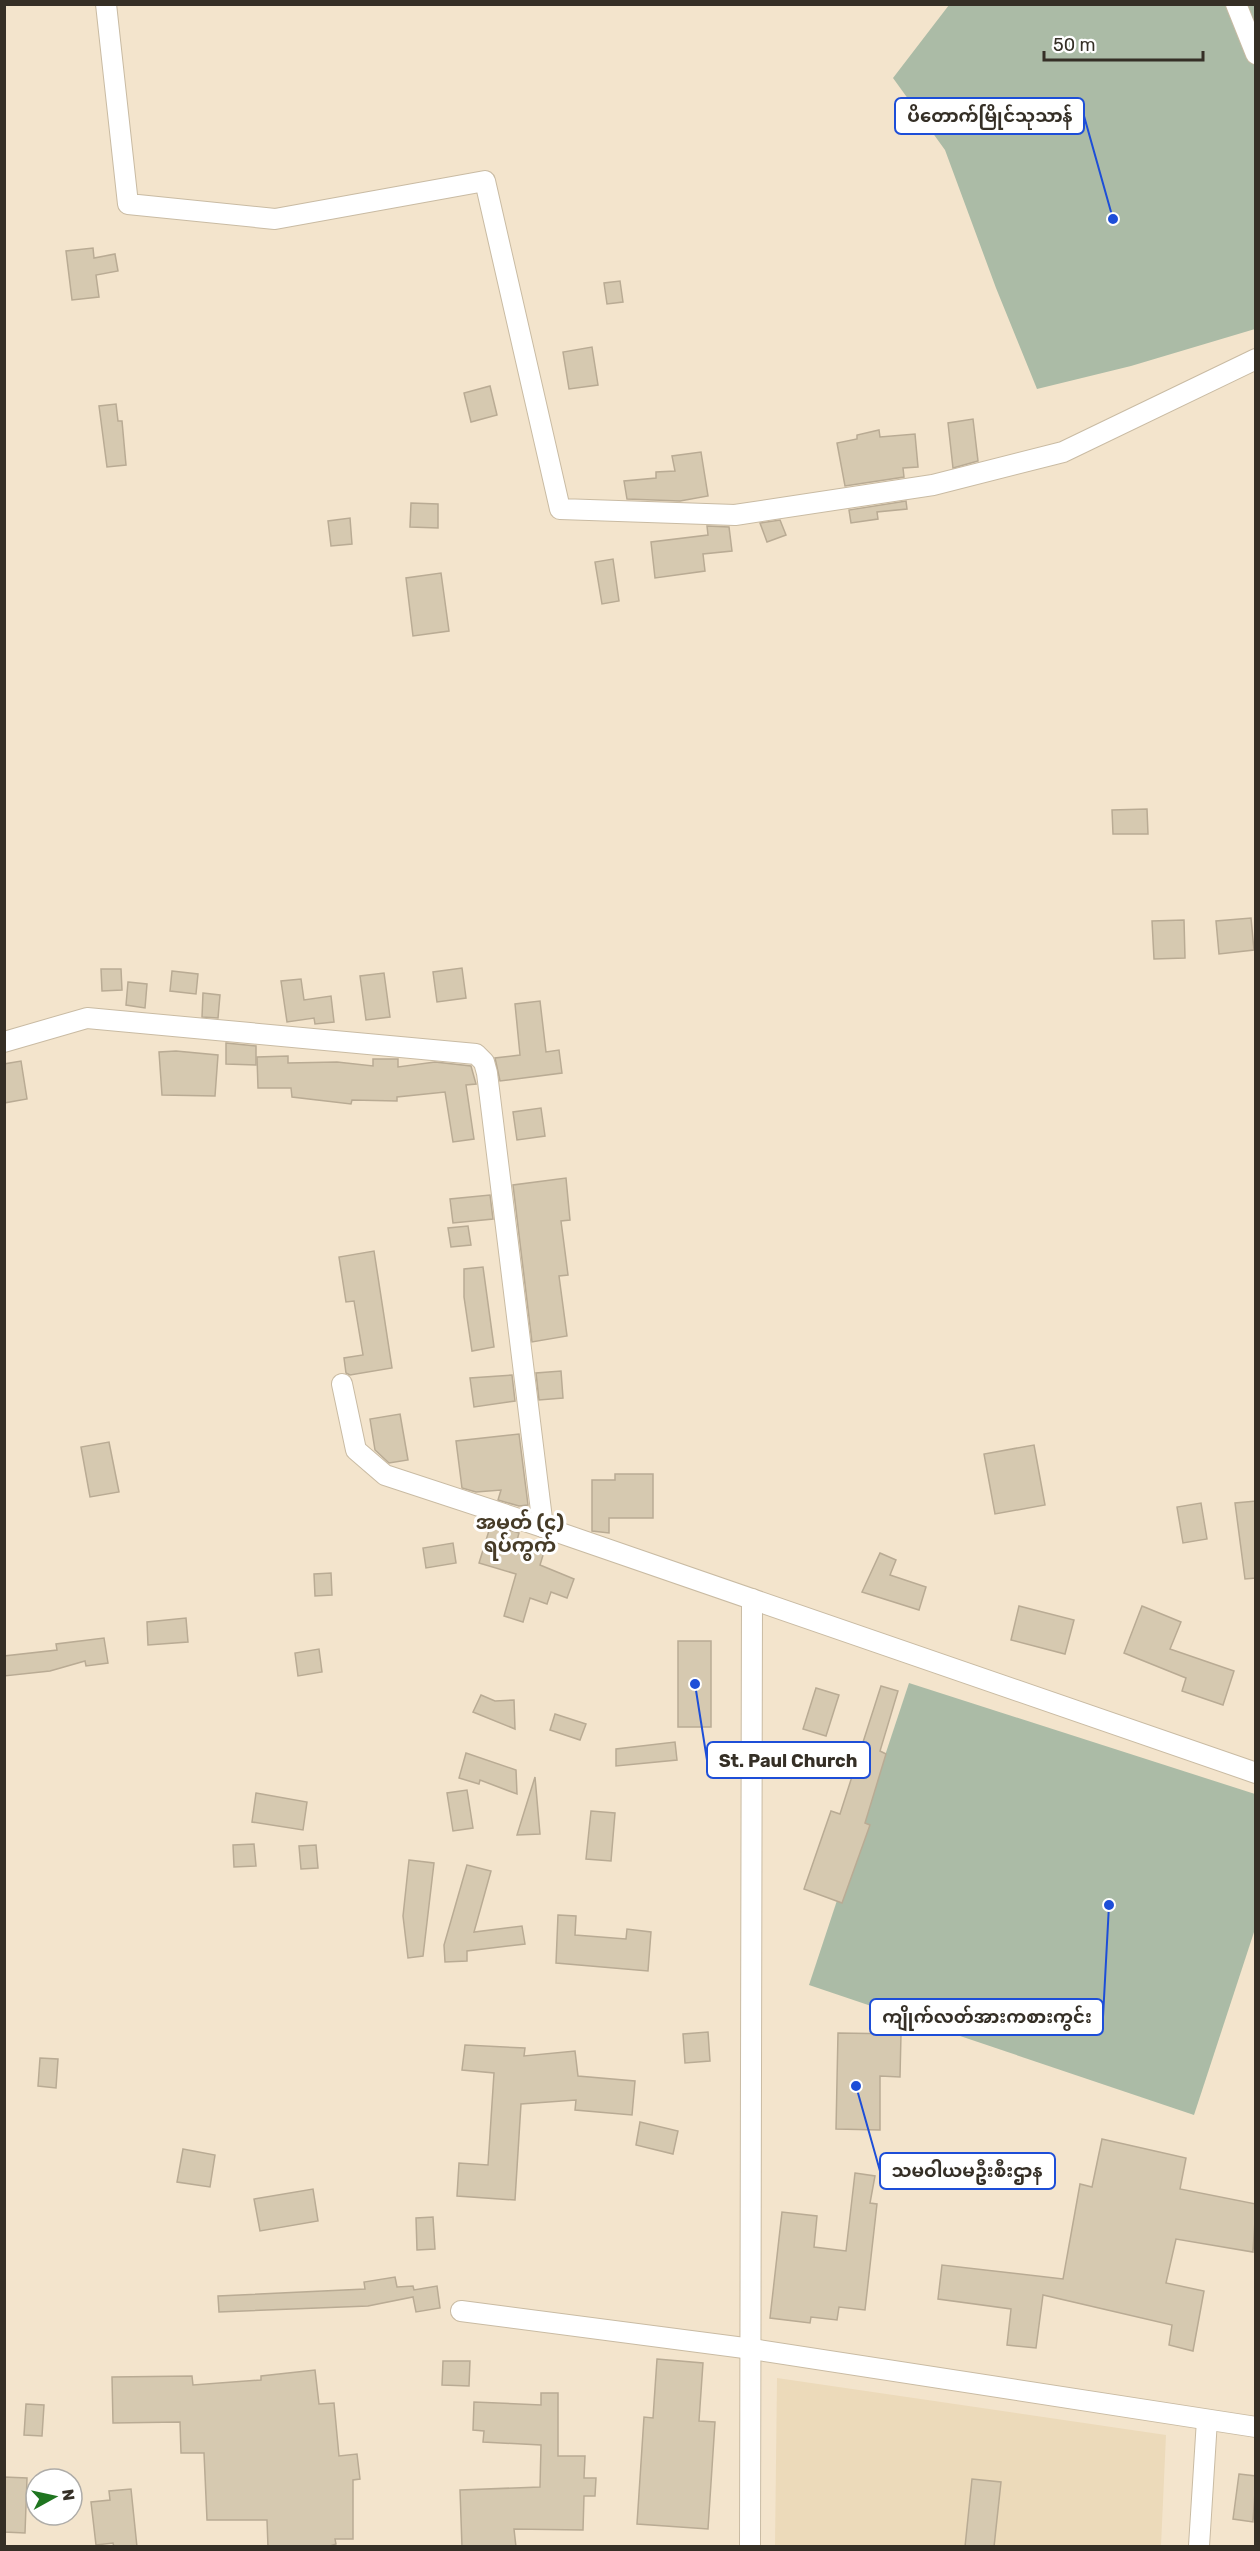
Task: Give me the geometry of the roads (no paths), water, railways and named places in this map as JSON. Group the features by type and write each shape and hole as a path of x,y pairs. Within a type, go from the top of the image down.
{"street":[{"path":"106,4 128,204 274,219 485,181 560,509 735,515 933,485 1063,452 1256,359"},
{"path":"1236,4 1256,54"},
{"path":"4,1042 87,1018 476,1054 484,1062 487,1073 543,1527"},
{"path":"342,1384 356,1450 385,1474 1256,1773"},
{"path":"750,2547 752,1599"},
{"path":"461,2311 752,2349 1256,2427"},
{"path":"1199,2547 1207,2420"}],"place":[{"name":"ပိတောက်မြိုင်သုသာန်","path":"1113,219"},
{"name":"St. Paul Church","path":"695,1684"},
{"name":"ကျိုက်လတ်အားကစားကွင်း","path":"1109,1905"},
{"name":"သမဝါယမဦးစီးဌာန","path":"856,2086"}],"district":[{"name":"အမှတ် (၄) ရပ်ကွက်","path":"520,1534"}]}
